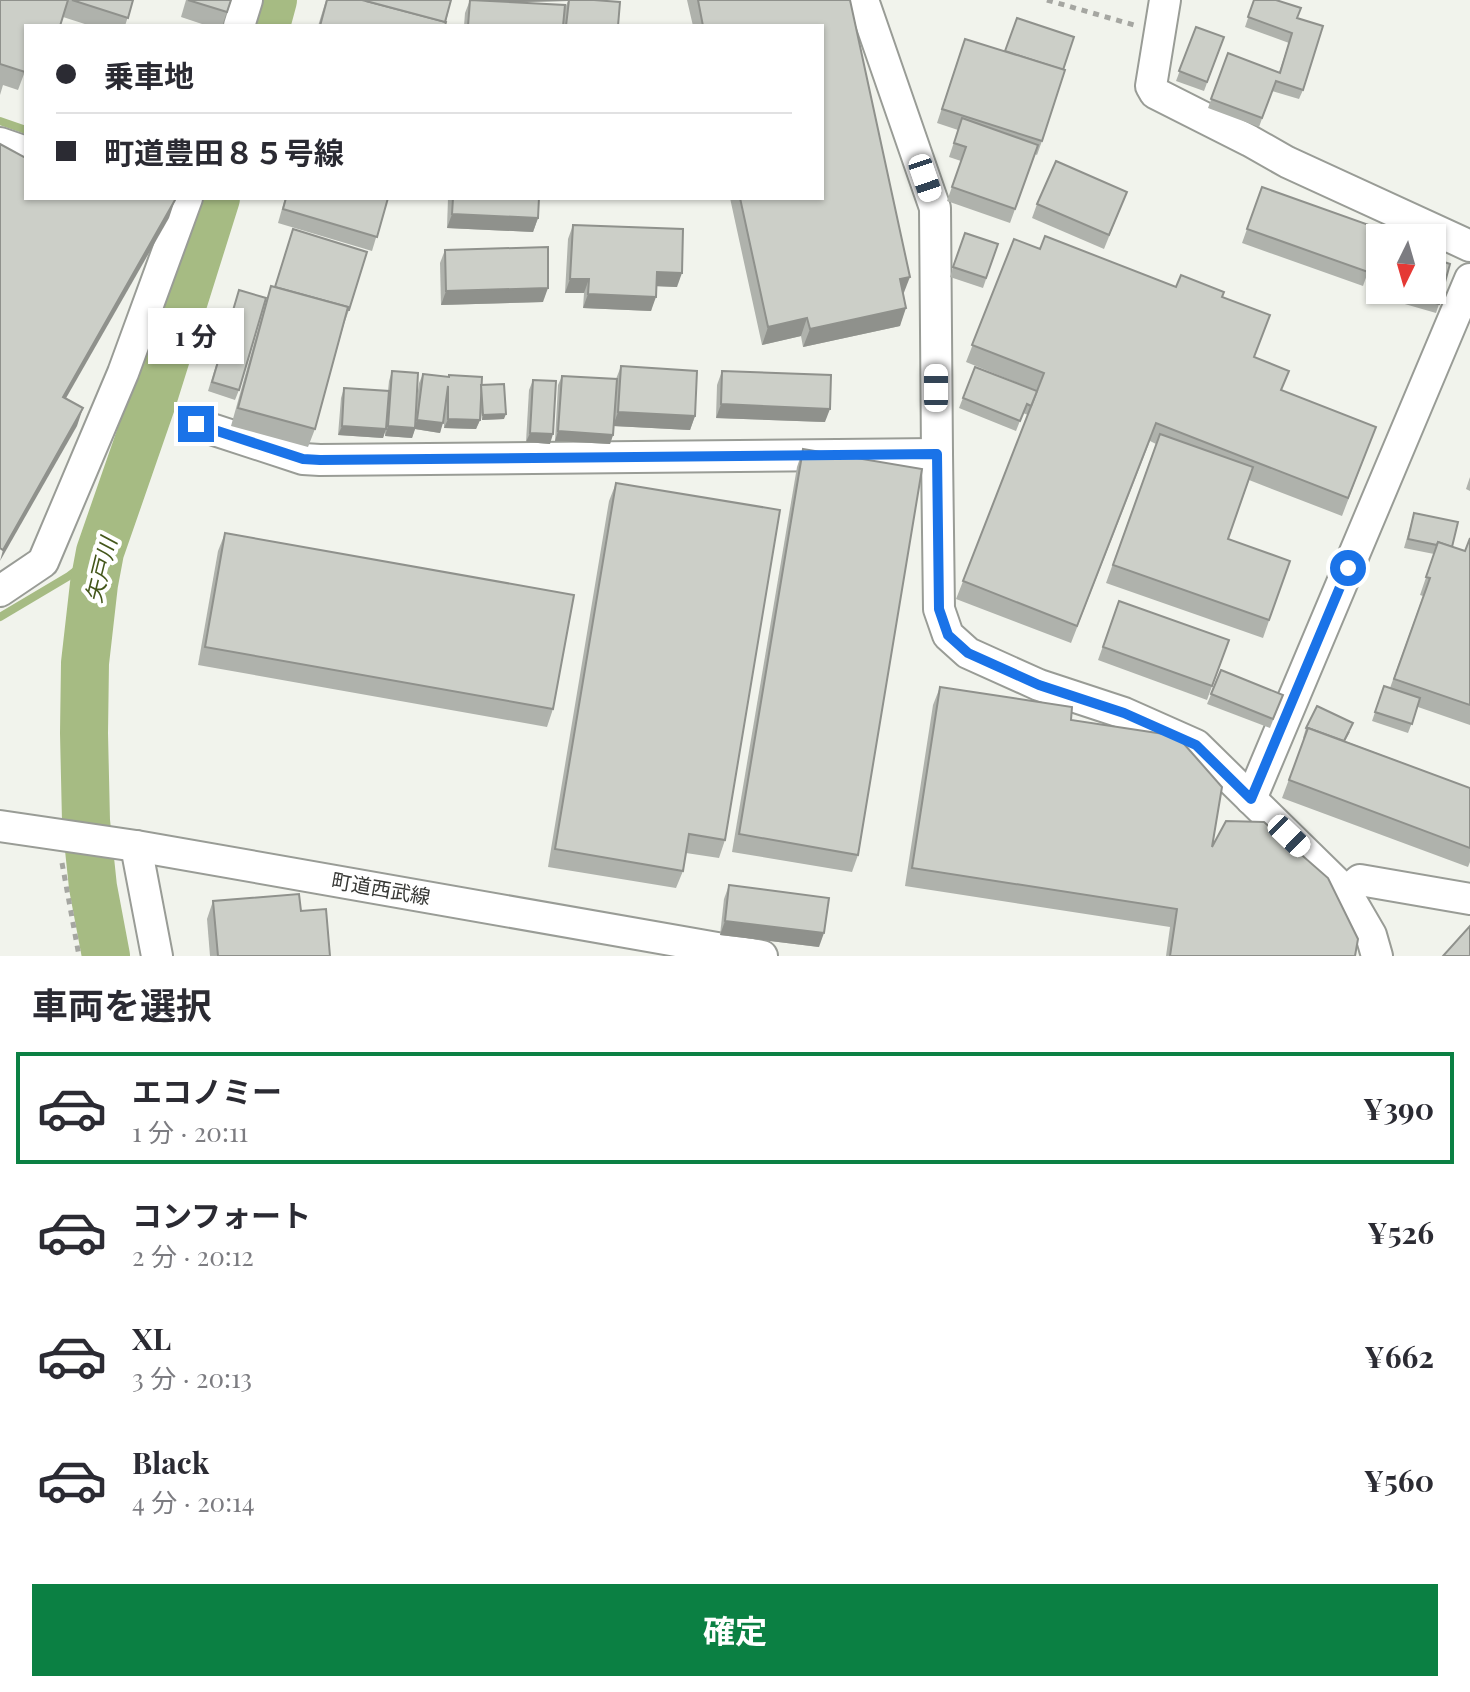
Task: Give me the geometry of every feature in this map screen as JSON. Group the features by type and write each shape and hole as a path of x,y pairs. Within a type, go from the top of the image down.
{"street":[{"path":"240,24 247,0"},
{"path":"863,0 935,208 939,609 948,635 968,653 1039,685 1124,713 1196,745 1346,892 1371,935 1377,956"},
{"path":"1165,0 1151,86 1155,93 1287,162 1470,246"},
{"path":"0,143 24,151"},
{"path":"0,591 43,562 123,373 180,200"},
{"path":"1251,799 1470,279"},
{"path":"196,424 303,459 320,460 937,454"},
{"name":"町道西武線","path":"0,826 136,846 762,956"},
{"path":"136,846 157,956"},
{"path":"1346,892 1360,880 1470,899"}],"path":[{"path":"1047,0 1160,33"},
{"path":"62,835 79,956"}],"building":[{"path":"0,0 68,0 61,24 24,24 24,72 0,64"},
{"path":"72,0 133,0 128,18"},
{"path":"188,0 231,0 227,12"},
{"path":"327,0 362,0 446,22 446,24 321,24"},
{"path":"366,0 451,0 445,22"},
{"path":"470,0 565,5 563,24 468,24"},
{"path":"569,0 620,2 618,24 566,24"},
{"path":"698,0 850,0 910,277 900,279 906,308 810,329 807,318 768,327 740,200 824,200 824,24 703,24"},
{"path":"1254,0 1276,0 1301,8 1297,18 1323,26 1303,90 1276,81 1262,118 1211,99 1228,53 1280,73 1292,33 1248,17"},
{"path":"1017,18 1074,37 1063,70 1005,51"},
{"path":"1196,27 1224,37 1207,82 1179,71"},
{"path":"965,39 1065,70 1042,141 942,109"},
{"path":"962,118 1038,145 1015,209 952,187 966,147 954,143"},
{"path":"0,144 24,157 24,200 175,200 63,397 83,408 3,550 0,548"},
{"path":"1056,161 1127,192 1109,235 1037,204"},
{"path":"1262,187 1366,224 1366,271 1247,229"},
{"path":"285,200 387,200 377,237 283,209"},
{"path":"453,200 539,200 538,218 452,214"},
{"path":"573,225 683,229 682,273 657,272 656,297 588,294 589,279 570,279"},
{"path":"293,229 367,252 349,310 348,307 275,287"},
{"path":"965,233 998,244 986,278 953,267"},
{"path":"1045,236 1176,287 1181,275 1224,292 1222,297 1270,315 1254,357 1289,371 1281,390 1376,427 1348,498 1156,423 1077,626 963,581 1044,373 972,345 1014,239 1040,249"},
{"path":"548,247 548,288 446,291 445,250"},
{"path":"271,286 348,307 315,429 238,408"},
{"path":"239,290 266,298 239,390 212,382"},
{"path":"621,366 697,371 695,416 618,412"},
{"path":"975,367 1037,391 1020,421 963,398"},
{"path":"392,371 418,373 415,428 388,426"},
{"path":"722,371 831,375 830,409 721,404"},
{"path":"423,374 482,377 480,420 448,419 448,386 443,423 417,420"},
{"path":"562,376 617,379 613,435 558,431"},
{"path":"533,380 556,381 553,434 530,433"},
{"path":"504,384 506,414 483,415 481,385"},
{"path":"344,388 389,391 386,429 342,426"},
{"path":"1160,434 1253,467 1228,539 1290,561 1269,620 1113,565"},
{"path":"803,449 922,469 858,855 739,834"},
{"path":"616,483 780,510 725,840 689,834 683,871 555,849"},
{"path":"1414,513 1458,522 1452,547 1438,542 1437,545 1408,539"},
{"path":"225,533 574,595 553,709 205,647"},
{"path":"1470,538 1470,705 1394,679 1430,578 1426,577 1438,542 1465,551"},
{"path":"1119,601 1229,640 1212,686 1103,647"},
{"path":"1221,670 1283,695 1273,719 1211,694"},
{"path":"1384,686 1420,698 1412,724 1375,712"},
{"path":"940,687 1072,707 1071,720 1177,736 1222,787 1212,847 1226,821 1264,822 1328,878 1358,939 1355,956 1170,956 1177,909 912,868"},
{"path":"1317,706 1353,723 1344,741 1306,728"},
{"path":"1308,728 1470,788 1470,848 1289,780"},
{"path":"729,885 829,898 824,933 725,921"},
{"path":"299,894 301,911 326,909 330,956 218,956 213,901"},
{"path":"1470,926 1470,956 1443,956"}],"waterway":[{"name":"矢戸川","path":"267,24 273,0"},
{"path":"0,121 24,129"},
{"name":"矢戸川","path":"106,956 93,887 86,821 85,663 94,584 100,552 151,405 215,200"},
{"path":"0,617 69,576 100,552"}],"route":[{"path":"196,424 303,459 320,460 937,454 939,609 948,635 968,653 1039,685 1124,713 1196,745 1251,799 1348,568"}]}
